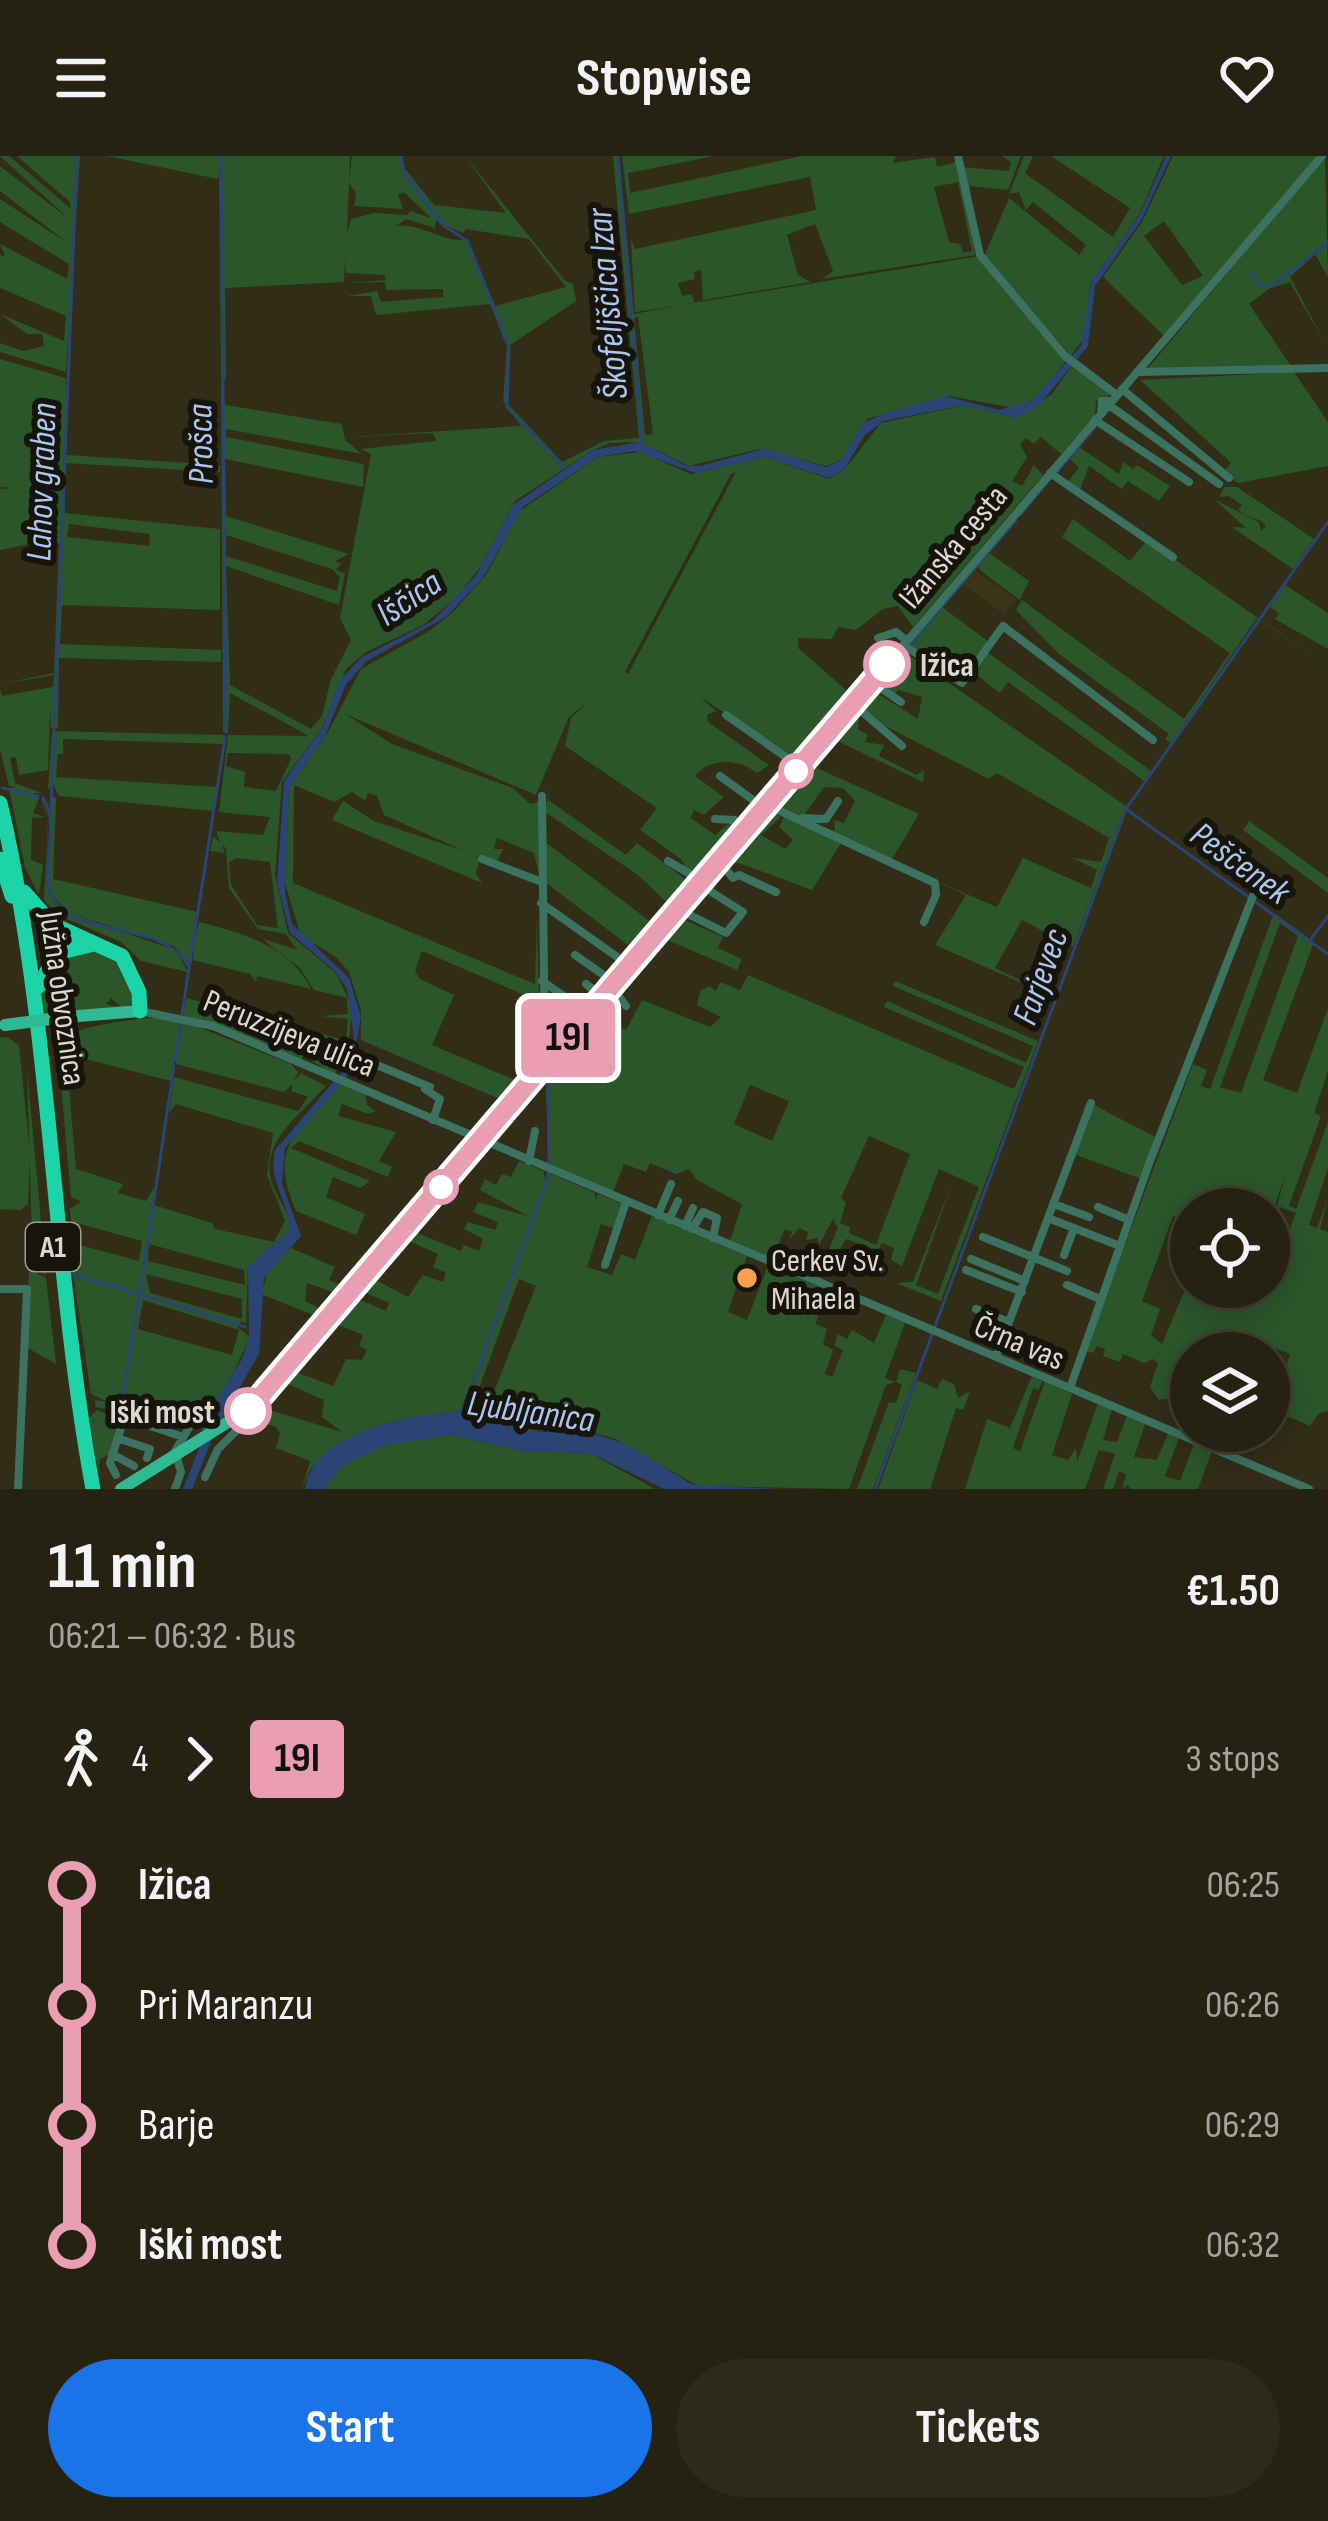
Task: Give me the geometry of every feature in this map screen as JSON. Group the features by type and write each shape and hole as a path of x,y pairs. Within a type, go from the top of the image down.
{"highway":[{"name":"Južna obvoznica","path":"0,802 6,857 37,1007 67,1313 90,1489"},
{"name":"Južna obvoznica","path":"0,836 38,1071 65,1359 90,1489"},
{"path":"6,857 12,896"},
{"path":"6,857 34,909 57,927 118,952 144,1008"},
{"path":"37,1007 40,979 49,961 67,947 87,943 104,946 123,962 144,1008"}],"main road":[{"name":"Peruzzijeva ulica","path":"3,1025 144,1008"},
{"name":"Ižanska cesta","path":"121,1489 235,1421 481,1139"}],"street":[{"path":"958,156 980,255 1065,356 1219,484"},
{"name":"Ižanska cesta","path":"481,1139 1322,156"},
{"path":"1137,372 1328,368"},
{"path":"1115,398 1229,478"},
{"path":"1098,417 1190,482"},
{"name":"Ižanska cesta","path":"1050,473 1173,557"},
{"path":"878,638 896,632 962,683 1003,626 1154,740"},
{"path":"872,682 901,702"},
{"path":"853,704 902,746"},
{"path":"726,715 800,766"},
{"path":"720,776 767,806 935,883 937,895 924,922"},
{"path":"542,796 545,1065"},
{"path":"767,806 819,822 838,801"},
{"path":"715,818 722,824 734,817 746,829"},
{"path":"482,859 542,882"},
{"path":"668,861 743,912 726,933 678,909"},
{"path":"719,861 733,878 739,875 776,892"},
{"path":"1070,1388 1252,900"},
{"path":"541,903 630,966"},
{"path":"575,955 613,985 626,1006"},
{"path":"542,981 590,1013"},
{"path":"586,984 603,997"},
{"name":"Peruzzijeva ulica","path":"144,1008 182,1017 481,1139"},
{"path":"566,1018 576,1028"},
{"path":"362,1059 430,1087"},
{"path":"396,1078 439,1097 433,1120"},
{"path":"996,1357 1091,1103"},
{"path":"530,1161 535,1131"},
{"name":"Črna vas","path":"481,1139 626,1202 639,1212 658,1215 1309,1489"},
{"path":"658,1215 671,1184"},
{"path":"1055,1199 1089,1216"},
{"path":"669,1220 678,1201"},
{"path":"605,1265 626,1202"},
{"path":"1098,1207 1130,1220"},
{"path":"688,1228 693,1208"},
{"name":"Črna vas","path":"688,1228 703,1212 717,1218 712,1238"},
{"path":"1048,1219 1120,1246"},
{"path":"1064,1256 1078,1230"},
{"path":"983,1237 1067,1271"},
{"path":"971,1258 1023,1287"},
{"path":"966,1270 1023,1287"},
{"path":"1066,1285 1100,1299"},
{"path":"0,1289 27,1289 18,1489"},
{"path":"976,1309 1009,1322"},
{"path":"175,1489 181,1472 175,1457 199,1411"},
{"path":"116,1474 112,1454 121,1416 183,1437"},
{"path":"205,1478 218,1449 239,1429 235,1421"},
{"path":"117,1438 150,1449 147,1458"},
{"path":"112,1454 134,1466"}],"shaded area":[{"path":"974,570 1016,599 1005,615 963,584"}],"green space":[{"path":"0,156 9,156 70,208 70,202 17,156 80,156 66,372 0,352 0,343 23,351 44,346 42,334 27,334 0,314 64,341 66,316 0,288 0,255 5,256 0,244 67,279 69,264 0,222 0,199 69,244 0,191 0,166 69,219"},
{"path":"107,156 350,156 347,234 351,219 374,213 408,215 410,211 431,218 405,193 398,194 403,209 354,206 356,193 349,183 352,156 403,156 403,166 434,205 506,213 465,156 565,281 573,284 576,301 510,345 507,403 562,462 604,441 639,438 613,156 619,156 634,314 676,306 635,312 631,239 635,249 816,210 810,177 629,214 622,156 714,156 628,173 630,193 802,156 896,156 893,163 935,157 937,167 958,162 975,255 822,279 833,271 815,224 787,235 798,275 811,282 703,300 701,270 694,272 695,279 678,283 682,296 692,294 694,302 680,305 980,256 1067,360 1034,399 1014,408 950,396 867,419 843,458 827,466 759,449 689,466 640,442 610,443 515,501 481,566 455,599 423,625 366,652 346,669 322,728 282,782 275,875 288,933 336,973 352,1007 348,1053 334,1075 309,1059 317,1032 346,1041 348,1019 321,1016 348,1014 347,998 314,990 300,968 267,943 264,939 297,950 286,934 258,929 229,888 226,848 222,845 225,853 210,851 213,837 220,842 216,831 263,835 270,817 219,812 228,735 309,736 230,693 228,733 223,732 221,381 225,405 342,424 345,440 362,454 226,429 226,437 364,464 363,487 225,459 226,516 349,554 335,561 341,564 336,570 345,573 339,605 226,566 230,685 311,729 322,716 331,679 351,640 340,618 371,454 361,449 436,441 433,433 348,437 521,426 503,401 507,347 490,304 376,315 371,296 347,296 377,291 381,302 443,297 443,289 386,290 385,282 346,283 386,280 384,275 346,273 345,259 344,282 225,288 226,379 221,379 219,170 218,179","holes":["958,182 972,251 963,253 960,244 949,242 934,187","406,219 435,228 436,221 463,233 466,229 529,239 566,287 495,306 468,239 396,226","638,316 653,434 645,435 634,319","226,535 332,569 340,577 337,591 226,556","228,753 289,754 291,759 276,791 244,787 245,772 226,766","236,858 270,862 278,928 257,925 231,885 229,862"]},
{"path":"1002,156 1021,156 1008,190 970,186 970,195 962,167 1009,171 1011,162"},
{"path":"1024,156 1033,156 1025,173 1113,237 1130,208 1051,156 1164,156 1140,213 1091,282 1084,338 1071,356 984,257 1009,198 1079,255 1086,245 1033,202 1026,210 1019,192 1009,194"},
{"path":"1173,156 1319,156 1164,336 1103,277 1142,222","holes":["1164,221 1203,276 1182,285 1144,236"]},
{"path":"1325,156 1328,277 1315,254 1290,277 1328,349 1290,282 1270,288 1249,304 1293,369 1144,373"},
{"path":"0,359 66,378 66,455 220,465 220,472 65,463 65,513 220,529 220,610 62,605 60,644 221,650 221,662 59,658 58,728 51,728 50,710 48,770 19,775 16,757 10,758 15,783 42,793 32,793 39,798 33,813 45,817 32,818 31,860 43,865 39,895 25,867 9,788 17,787 9,786 0,749 0,689 2,696 53,687 54,675 0,684 54,673 59,544 54,539 0,550 0,489 14,488 0,487","holes":["69,524 150,534 149,546 67,537"]},
{"path":"1073,364 1108,390 1109,396 1096,401 1095,416 1061,454 1041,437 1034,444 1026,438 1020,444 1027,457 1012,481 1022,486 1034,465 1043,475 913,627 898,606 883,609 856,630 838,627 832,639 798,638 798,648 854,697 798,762 699,696 716,711 707,715 708,722 769,765 757,773 741,765 716,763 695,776 724,797 704,815 694,810 691,818 715,835 732,821 741,829 703,873 686,869 681,859 640,830 657,808 565,746 571,718 589,701 569,717 536,795 345,714 392,744 513,788 530,804 540,801 540,879 534,853 497,838 494,849 503,849 497,862 471,854 480,858 476,873 482,883 332,820 343,801 374,821 462,850 384,815 377,796 368,793 365,801 352,792 334,802 294,785 293,883 535,984 537,918 540,1045 536,1000 422,951 415,971 420,979 454,995 432,1045 524,1084 509,1103 361,1040 361,1010 349,972 336,957 301,936 285,883 289,788 328,732 361,669 431,630 454,611 486,575 520,511 598,457 640,452 691,474 765,457 829,479 844,470 881,423 965,405 1017,418 1052,394","holes":["736,472 628,674 625,672"]},
{"path":"1294,372 1328,422 1328,466 1238,483 1224,471 1231,463 1140,380"},
{"path":"1079,447 1119,474 1123,462 1133,469 1137,465 1170,486 1159,501 1128,481 1122,489 1089,466 1079,492 1067,483 1079,468 1070,459"},
{"path":"1224,487 1237,487 1314,539 1293,569 1232,527 1246,528 1215,500 1245,515 1238,510 1242,505 1229,496 1219,497"},
{"path":"1073,519 1130,561 1147,540 1328,667 1257,618 1171,743 1165,739 1169,734 1059,654 1016,610 1022,600 1184,719 1230,653 1062,537"},
{"path":"989,553 1029,581 1020,600 981,571 978,566"},
{"path":"1285,585 1328,613 1328,649 1275,619 1279,613 1270,607"},
{"path":"942,607 989,642 962,680 909,646"},
{"path":"904,652 1126,806 1073,947 1022,920 995,968 1054,997 935,945 966,895 919,874 997,907 1023,858 1091,888 1097,870 1073,858 1101,862 1109,838 997,773 989,779 885,726 858,706 872,690 918,719 922,697 898,690 893,696 883,677"},
{"path":"987,652 1151,771 1144,781 1008,682 1000,693 973,672"},
{"path":"853,712 859,716 858,729 868,735 865,742 884,745 879,756 917,775 924,770 923,782 831,738"},
{"path":"52,731 225,735 223,744 63,739 63,754 58,754 56,777 217,787 213,811 59,796 53,784 48,790"},
{"path":"808,764 919,814 892,859 820,826 835,831 834,820 844,823 855,801 843,788 824,787 803,817 778,806"},
{"path":"553,773 548,800 626,855 637,843 693,885 673,909 638,875 545,812"},
{"path":"52,794 56,799 53,879 198,912 194,943 199,922 248,937 291,962 311,989 257,976 256,982 250,974 193,960 194,945 189,963 174,946 71,914 175,950 188,972 141,961 121,942 58,915 44,900 48,825 48,889"},
{"path":"770,810 781,817 761,835 785,849 793,840 779,827 784,817 841,843 812,890 739,863 725,864"},
{"path":"1249,821 1328,878 1328,893 1243,830"},
{"path":"544,841 656,926 637,952 545,882"},
{"path":"1274,913 1314,942 1263,1080 1297,1093 1328,1008 1328,1071 1314,1113 1321,1116 1290,1203 1290,1188 1282,1188 1286,1172 1281,1188 1170,1188 1170,1224 1142,1301 1160,1309 1151,1335 1162,1344 1177,1308 1290,1308 1290,1229 1296,1213 1290,1206 1296,1209 1328,1122 1328,1168 1309,1225 1317,1228 1328,1198 1320,1229 1328,1232 1328,1411 1319,1413 1310,1426 1290,1417 1290,1332 1170,1332 1170,1397 1159,1400 1150,1387 1158,1363 1153,1359 1144,1363 1123,1354 1120,1362 1103,1356 1105,1349 1097,1346 1093,1353 1085,1351 1193,1064 1207,1070 1201,1086 1210,1089","holes":["1280,923 1298,936 1241,1093 1220,1087"]},
{"path":"678,917 723,937 718,948 742,959 737,970 663,938"},
{"path":"68,949 113,954 133,993 132,1005 121,1007 111,998 106,1004 119,1007 43,1017 41,984"},
{"path":"748,975 1014,1089 1024,1067 884,1007 887,1001 1026,1063 1033,1046 893,986 895,981 1038,1041 941,1301 896,1283 913,1282 953,1181 916,1285 938,1294 979,1187 939,1169 902,1266 891,1260 894,1248 882,1243 878,1250 846,1239 821,1279 838,1227 833,1219 819,1245 818,1238 806,1240 808,1232 799,1228 789,1240 792,1232 785,1229 772,1259 730,1241 742,1204 697,1180 689,1169 676,1174 650,1163 646,1172 624,1164 613,1192 549,1164 545,1070 593,1016 626,1030 642,1000 710,1027 721,1017 697,1005 700,991 709,986 716,991 720,982 740,990","holes":["750,1085 789,1101 772,1141 734,1124","869,1136 910,1154 876,1245 849,1233 850,1227 840,1223 846,1202 841,1198"]},
{"path":"187,998 314,1031 301,1060 183,1015"},
{"path":"156,1017 179,1020 179,1033 183,1021 291,1064 298,1072 294,1081 301,1073 326,1086 284,1131 271,1158 270,1172 289,1231 248,1266 246,1324 241,1321 238,1328 249,1336 207,1431 191,1427 194,1419 179,1414 166,1420 95,1407 95,1400 108,1402 91,1394 73,1274 70,1209 81,1202 71,1197 57,1040 91,1027","holes":["176,1053 176,1064 284,1092 292,1084 292,1091 308,1097 298,1111 174,1077 169,1113 176,1104 273,1133 267,1175 285,1221 274,1242 215,1229 212,1223 154,1205 151,1215 155,1186 146,1201 118,1193 123,1184 76,1169 66,1054 171,1081","80,1224 142,1241 139,1261 80,1245","149,1244 244,1270 245,1285 148,1261","146,1274 242,1299 242,1319 150,1293","143,1300 239,1330 232,1355 138,1329"]},
{"path":"0,1038 19,1045 30,1153 28,1204 20,1210 0,1209"},
{"path":"27,1069 46,1275 33,1268"},
{"path":"339,1083 365,1095 367,1105 376,1111 368,1114 342,1104 338,1116 396,1132 379,1161 392,1167 388,1177 299,1141 291,1148 370,1181 360,1188 333,1177 326,1197 365,1214 356,1235 296,1211 285,1169 292,1141"},
{"path":"1092,1104 1161,1140 1144,1180 1074,1154"},
{"path":"519,1161 544,1171 544,1179 547,1172 595,1193 595,1200 598,1194 623,1204 613,1228 601,1224 587,1267 612,1275 621,1254 635,1260 652,1216 747,1256 728,1312 747,1320 768,1265 829,1291 815,1324 827,1329 823,1344 833,1350 825,1374 832,1377 843,1350 834,1345 838,1334 847,1339 852,1330 874,1343 886,1315 905,1323 885,1378 896,1382 886,1385 849,1489 698,1486 615,1439 581,1429 528,1432 466,1410 487,1345 460,1411 401,1420 345,1440 314,1465 302,1489 310,1461 276,1448 280,1434 276,1427 251,1418 252,1412 260,1407 342,1432 322,1417 324,1400 281,1381 291,1370 333,1386 346,1359 362,1360 367,1350 359,1346 363,1335 331,1322 353,1297 386,1311 389,1303 359,1290 370,1277 408,1297 423,1275 443,1282 446,1273 433,1267 438,1254 404,1239 410,1230 461,1251 464,1245 479,1251 483,1239 464,1229 468,1222 495,1230 498,1222 473,1212 478,1202 528,1216 480,1190 485,1179 496,1185 502,1174 511,1177","holes":["519,1279 536,1286 493,1394 479,1388"]},
{"path":"291,1248 335,1267 329,1280 350,1289 344,1296 307,1283 305,1301 329,1313 323,1319 261,1294 269,1269"},
{"path":"29,1269 46,1278 56,1364 26,1347"},
{"path":"900,1369 916,1373 873,1489 857,1489 889,1402 896,1403 902,1385 896,1382"},
{"path":"1032,1376 1042,1381 1039,1390 1033,1388 1013,1448 1020,1451 1045,1381 1072,1394 1052,1455 1068,1460 1076,1448 1077,1462 1098,1403 1112,1409 1103,1440 1117,1442 1127,1416 1145,1424 1134,1457 1157,1460 1170,1434 1170,1452 1174,1452 1165,1476 1180,1481 1191,1452 1212,1452 1198,1489 1130,1489 1128,1485 1122,1489 1126,1475 1119,1471 1113,1489 1103,1489 1115,1454 1099,1450 1085,1489 965,1489 987,1419 1010,1428"},
{"path":"942,1379 954,1384 958,1398 970,1391 963,1410 956,1408 930,1489 878,1489 917,1380 937,1389"},
{"path":"97,1410 120,1419 111,1454 100,1459 98,1470 89,1418"},
{"path":"451,1435 522,1451 590,1453 655,1489 323,1489 334,1474 363,1454 397,1442"}],"water":[{"name":"Iščica","path":"1166,156 1171,156 1142,219 1095,286 1088,346 1039,405 1017,418 964,405 883,421 864,436 844,470 829,478 765,457 696,473 634,451 598,457 523,507 483,578 446,617 367,661 346,684 325,736 289,788 285,892 292,924 349,978 361,1017 351,1072 285,1148 282,1184 301,1236 264,1278 259,1354 216,1429 192,1489 183,1489 249,1336 248,1266 289,1231 274,1172 275,1150 348,1065 354,1039 347,989 335,971 290,933 277,883 284,781 323,727 339,681 362,657 434,620 477,574 513,505 593,450 640,442 685,465 700,466 763,449 827,467 842,459 863,423 888,412 946,396 999,410 1031,401 1081,346 1092,280 1140,214"},
{"path":"461,1406 528,1432 589,1432 626,1444 693,1485 779,1489 664,1489 590,1453 522,1451 451,1435 385,1445 344,1465 324,1489 305,1489 312,1469 345,1439 392,1422 460,1411"}],"waterway":[{"name":"Lahov graben","path":"51,810 77,156"},
{"name":"Prošca","path":"221,156 226,732"},
{"path":"401,156 404,173 443,225 467,241 509,346 507,407 564,468"},
{"name":"Škofeljščica Izar","path":"618,156 642,441"},
{"path":"1252,273 1261,286 1273,286 1328,242"},
{"path":"1056,473 1095,427"},
{"path":"1020,515 1050,479"},
{"path":"909,645 1016,520"},
{"name":"Farjevec","path":"875,1489 1126,809 1328,522"},
{"path":"879,681 904,651"},
{"path":"859,704 872,688"},
{"path":"775,802 854,709"},
{"name":"Prošca","path":"182,1014 225,738"},
{"path":"2,788 38,796"},
{"path":"43,798 49,811 47,872 54,900 79,919 165,944 189,967"},
{"name":"Peščenek","path":"1126,809 1328,954"},
{"path":"724,862 768,810"},
{"path":"706,883 719,868"},
{"path":"683,910 701,889"},
{"path":"652,946 679,914"},
{"path":"1311,939 1328,916"},
{"path":"641,959 650,949"},
{"path":"628,975 638,962"},
{"path":"616,988 625,978"},
{"name":"Ljubljanica","path":"463,1411 549,1174 548,1068 613,992"},
{"name":"Prošca","path":"175,1061 181,1024"},
{"name":"Prošca","path":"174,1066 140,1294 245,1327"},
{"path":"74,1275 140,1294 122,1396"}],"bus line":[{"name":"19I","path":"248,1411 887,664"}],"place":[{"name":"Ižica","path":"887,664"},
{"name":"Cerkev Sv. Mihaela","path":"747,1278"},
{"name":"Iški most","path":"248,1411"}]}
